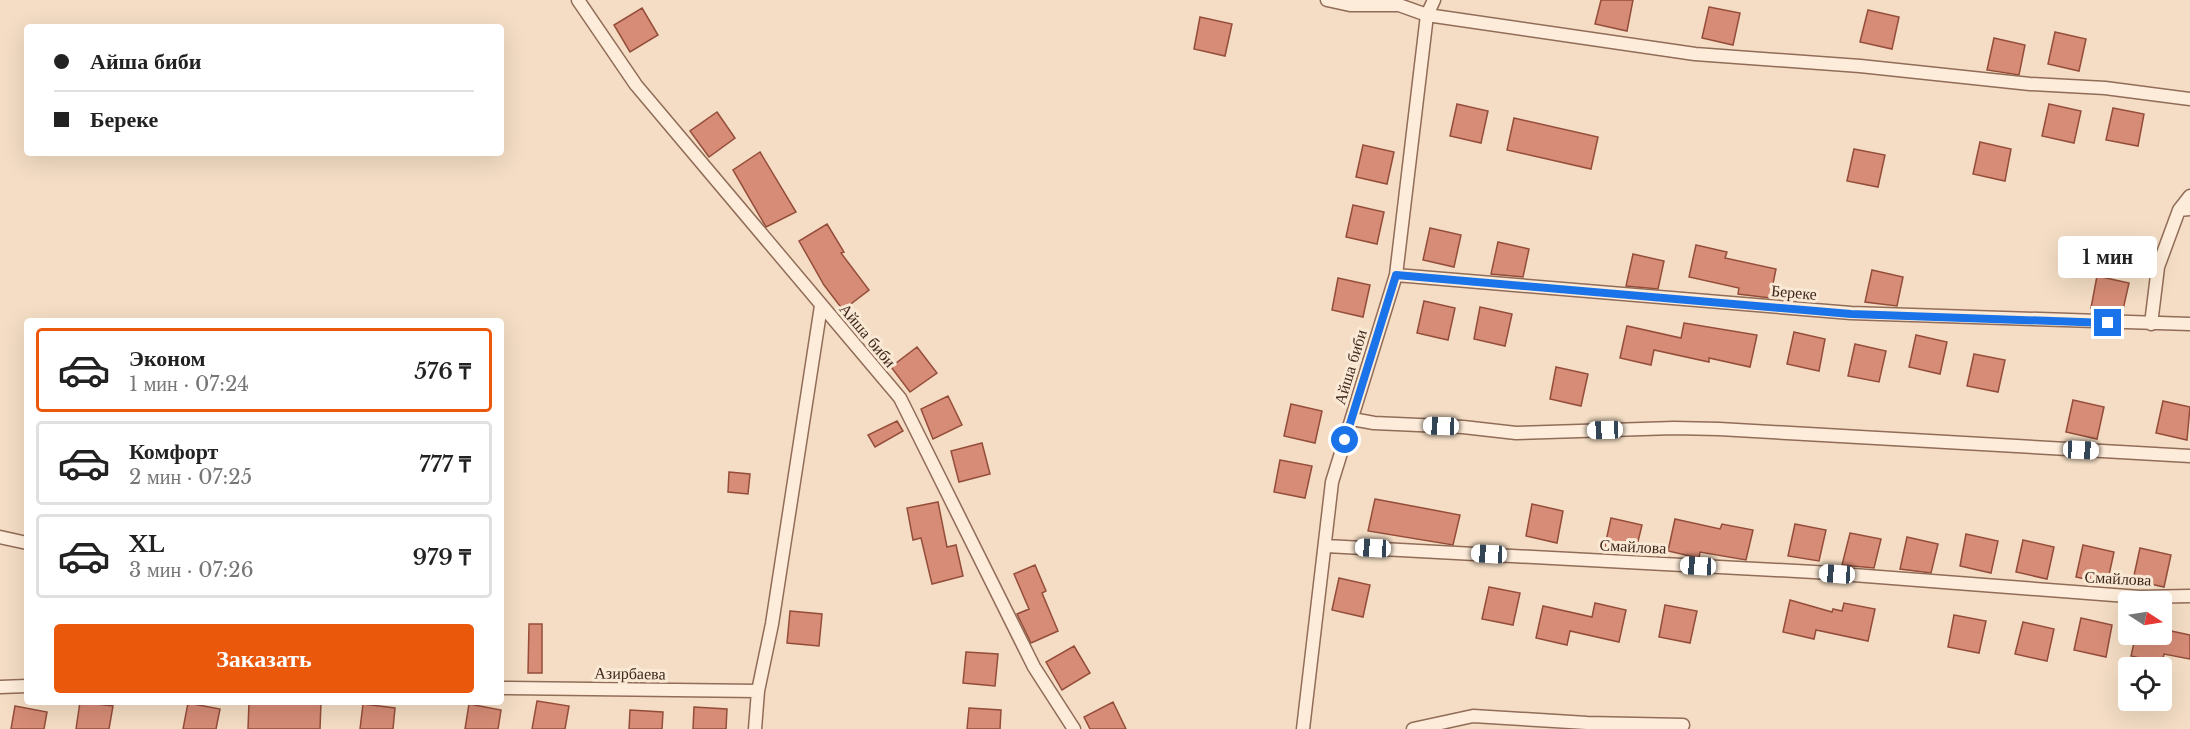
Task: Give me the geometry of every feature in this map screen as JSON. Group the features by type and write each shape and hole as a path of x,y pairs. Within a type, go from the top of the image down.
{"street":[{"name":"Айша биби","path":"578,0 636,85 900,398 1034,667 1074,729"},
{"path":"1328,0 1350,4 1399,4 1427,15 1695,54 1860,66 2030,84 2105,88 2190,99"},
{"name":"Айша биби","path":"1303,729 1332,482 1396,275 1427,15 1434,0"},
{"path":"2151,324 2158,267 2190,196"},
{"name":"Береке","path":"1396,275 1851,314 2190,324"},
{"path":"755,729 758,692 774,613 821,306"},
{"path":"1352,419 1374,423 1463,427 1516,433 1708,429 2190,456"},
{"path":"0,537 24,542"},
{"name":"Смайлова","path":"1326,546 1802,571 2140,597 2190,596"},
{"path":"0,687 24,686"},
{"name":"Азирбаева","path":"504,688 758,692"},
{"path":"1413,729 1473,716 1587,723 1683,725"}],"building":[{"path":"1601,0 1633,0 1627,31 1595,24"},
{"path":"1709,7 1740,13 1733,45 1702,38"},
{"path":"642,8 658,35 630,52 614,25"},
{"path":"1868,10 1899,17 1892,49 1860,42"},
{"path":"1200,17 1232,24 1225,56 1194,49"},
{"path":"2055,32 2086,39 2079,71 2048,64"},
{"path":"1994,38 2025,45 2019,75 1987,70"},
{"path":"1457,104 1488,111 1481,143 1450,136"},
{"path":"2049,104 2081,111 2074,143 2042,136"},
{"path":"2113,108 2144,114 2138,146 2106,140"},
{"path":"717,112 735,138 709,157 690,131"},
{"path":"1514,118 1598,137 1591,169 1507,150"},
{"path":"1980,142 2011,149 2005,181 1973,174"},
{"path":"1363,145 1394,152 1387,184 1356,177"},
{"path":"1854,149 1885,155 1878,187 1847,181"},
{"path":"760,152 796,212 766,227 733,170"},
{"path":"1353,205 1384,212 1377,244 1346,237"},
{"path":"827,224 844,252 841,253 869,290 843,310 824,285 799,241"},
{"path":"1430,228 1461,235 1454,267 1423,260"},
{"path":"1498,242 1529,249 1523,277 1491,274"},
{"path":"1696,245 1727,252 1725,258 1776,269 1770,298 1738,294 1739,288 1689,277"},
{"path":"1633,254 1664,261 1658,289 1626,286"},
{"path":"1872,270 1903,277 1897,306 1865,302"},
{"path":"2097,276 2129,283 2122,314 2091,308"},
{"path":"1338,278 1370,285 1363,317 1332,310"},
{"path":"1424,301 1455,308 1448,340 1417,333"},
{"path":"1480,307 1512,314 1505,346 1474,339"},
{"path":"1684,323 1757,335 1750,367 1709,358 1709,362 1654,350 1651,365 1620,358 1627,326 1681,338"},
{"path":"1794,332 1825,339 1819,371 1787,364"},
{"path":"1916,335 1947,342 1940,374 1909,367"},
{"path":"1855,344 1886,351 1879,382 1848,376"},
{"path":"917,347 937,373 910,392 891,367"},
{"path":"1974,354 2005,360 1998,392 1967,386"},
{"path":"1556,367 1588,374 1581,406 1550,399"},
{"path":"948,396 962,425 933,439 921,409"},
{"path":"2073,400 2104,407 2097,439 2066,432"},
{"path":"2163,401 2190,407 2187,440 2156,433"},
{"path":"1291,404 1322,411 1315,443 1284,436"},
{"path":"897,421 903,431 875,447 868,435"},
{"path":"982,443 990,474 959,482 951,451"},
{"path":"1280,460 1312,466 1305,498 1274,492"},
{"path":"729,472 750,474 748,494 728,492"},
{"path":"1375,499 1460,515 1453,545 1368,531"},
{"path":"938,502 947,547 956,545 963,576 932,584 921,538 913,540 907,508"},
{"path":"1532,504 1563,511 1557,543 1526,536"},
{"path":"1611,518 1642,525 1635,554 1604,550"},
{"path":"1675,519 1720,529 1722,524 1753,530 1746,560 1700,552 1699,558 1668,551"},
{"path":"1795,524 1826,530 1819,561 1788,556"},
{"path":"1850,533 1881,539 1874,568 1842,565"},
{"path":"1966,534 1998,541 1991,573 1960,566"},
{"path":"1907,537 1938,544 1931,573 1900,569"},
{"path":"2023,540 2054,547 2047,579 2016,572"},
{"path":"2083,545 2114,552 2107,584 2076,577"},
{"path":"2140,548 2171,555 2164,587 2133,580"},
{"path":"1035,565 1046,591 1042,593 1058,631 1031,643 1017,614 1029,609 1014,574"},
{"path":"1339,578 1370,585 1363,617 1332,610"},
{"path":"1489,587 1520,593 1513,625 1482,619"},
{"path":"1790,600 1832,612 1833,609 1842,611 1844,603 1875,609 1868,641 1816,630 1814,639 1783,632"},
{"path":"1595,603 1626,610 1619,642 1570,631 1567,645 1536,638 1543,606 1592,617"},
{"path":"1665,605 1697,611 1690,643 1659,637"},
{"path":"790,611 822,614 819,646 787,643"},
{"path":"1954,615 1986,621 1979,653 1948,647"},
{"path":"2081,618 2112,625 2106,657 2074,650"},
{"path":"2023,622 2054,629 2047,661 2015,654"},
{"path":"529,624 542,624 542,673 528,673"},
{"path":"2172,631 2190,635 2190,659 2164,654 2163,657 2131,656 2134,645 2172,645"},
{"path":"1074,646 1090,673 1062,690 1046,662"},
{"path":"966,652 998,654 995,686 963,683"},
{"path":"537,701 569,706 565,729 532,729"},
{"path":"1113,702 1126,729 1090,729 1084,717"},
{"path":"80,705 113,706 109,729 76,729"},
{"path":"188,705 220,709 216,729 183,729"},
{"path":"249,705 321,705 320,729 248,729"},
{"path":"363,705 395,708 393,729 360,729"},
{"path":"469,705 501,710 498,729 465,729"},
{"path":"15,706 47,712 44,729 11,729"},
{"path":"694,707 727,709 726,729 693,729"},
{"path":"969,708 1001,710 1000,729 967,729"},
{"path":"630,710 663,712 662,729 629,729"}],"route":[{"path":"1345,440 1396,275 1851,314 2108,323"}]}
